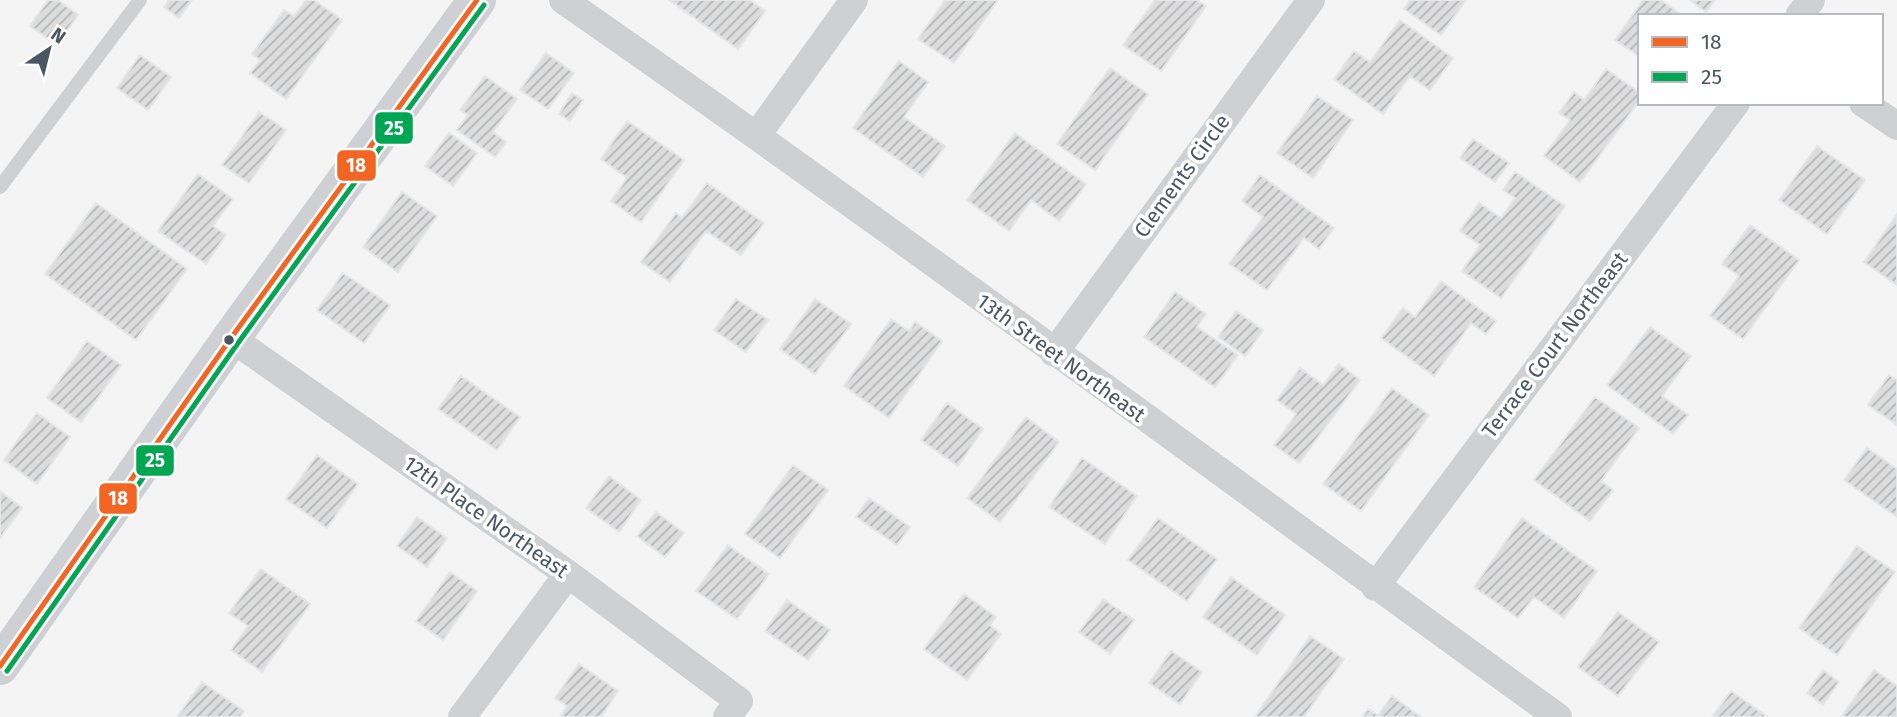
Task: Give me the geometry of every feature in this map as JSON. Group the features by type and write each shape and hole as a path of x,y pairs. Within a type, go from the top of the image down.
{"main road":[{"path":"5,648 477,0"}],"street":[{"name":"13th Street Northeast","path":"563,0 757,135 1375,587 1558,717"},
{"path":"757,135 854,0"},
{"name":"Clements Circle","path":"1054,353 1311,0"},
{"name":"Terrace Court Northeast","path":"1375,587 1735,105"},
{"path":"1866,105 1897,126"},
{"name":"12th Place Northeast","path":"231,338 568,575 733,709"},
{"path":"462,717 568,575"}],"lane":[{"path":"0,187 140,0"}],"building":[{"path":"48,0 58,0 78,15 57,45 30,26"},
{"path":"169,0 192,0 179,18 164,7"},
{"path":"306,0 314,0 342,20 286,99 250,73 260,60 252,54 284,10 294,16"},
{"path":"669,0 750,0 765,11 738,49"},
{"path":"945,0 998,0 954,63 918,39"},
{"path":"1155,0 1197,0 1206,6 1161,71 1123,45"},
{"path":"1410,0 1466,0 1441,35 1404,9"},
{"path":"1643,0 1661,0 1680,14 1638,14 1638,56 1615,40"},
{"path":"1690,0 1715,0 1706,12"},
{"path":"1400,20 1453,58 1430,90 1410,76 1383,114 1334,79 1354,51 1370,62"},
{"path":"546,53 574,73 548,109 520,90"},
{"path":"140,55 171,77 148,110 117,88"},
{"path":"899,61 928,82 904,117 945,146 923,177 853,128"},
{"path":"1110,68 1148,94 1095,170 1057,144"},
{"path":"1606,69 1638,92 1638,103 1580,182 1544,156 1570,120 1559,113 1574,92 1584,100"},
{"path":"485,76 517,99 493,132 506,142 495,157 457,130 468,115 460,110"},
{"path":"572,93 583,100 570,121 559,114"},
{"path":"1317,96 1353,120 1313,178 1277,153"},
{"path":"259,112 286,130 249,183 222,165"},
{"path":"627,121 684,160 641,222 611,201 627,178 601,159"},
{"path":"449,133 477,153 453,186 425,166"},
{"path":"1015,133 1086,184 1059,221 1031,200 1009,231 967,200"},
{"path":"1473,139 1509,163 1495,182 1460,158"},
{"path":"1817,146 1865,180 1827,234 1779,200"},
{"path":"1515,172 1565,206 1501,298 1462,271 1480,245 1460,231 1479,203 1501,218 1515,198 1503,190"},
{"path":"198,174 233,199 213,226 226,235 206,264 158,231"},
{"path":"1260,175 1334,228 1319,249 1304,238 1267,290 1229,264 1263,217 1242,201"},
{"path":"707,183 764,223 741,255 706,231 670,282 641,262 676,213 682,218"},
{"path":"402,192 437,216 398,272 363,247"},
{"path":"96,203 187,269 136,340 45,274"},
{"path":"1897,214 1897,285 1864,262"},
{"path":"1750,225 1799,260 1743,339 1710,316 1739,276 1722,264"},
{"path":"343,273 390,305 364,343 317,310"},
{"path":"1441,281 1496,321 1486,334 1471,323 1434,376 1381,338 1403,308 1415,317"},
{"path":"1175,292 1206,314 1197,327 1238,355 1215,387 1144,337"},
{"path":"736,299 768,320 746,352 714,330"},
{"path":"815,299 851,324 815,374 780,349"},
{"path":"1236,311 1263,330 1245,356 1218,337"},
{"path":"891,319 909,331 915,322 942,341 889,418 844,386"},
{"path":"1650,327 1691,356 1662,396 1688,415 1673,434 1607,385"},
{"path":"87,341 121,365 81,422 47,398"},
{"path":"1339,364 1360,380 1299,463 1274,445 1296,414 1277,400 1300,368 1323,385"},
{"path":"1889,375 1897,380 1897,425 1868,405"},
{"path":"461,376 520,417 497,450 438,409"},
{"path":"1392,388 1429,415 1361,511 1323,484"},
{"path":"1595,397 1639,428 1601,481 1613,490 1590,521 1534,480"},
{"path":"947,403 983,429 958,466 921,440"},
{"path":"37,413 70,437 37,484 4,460"},
{"path":"1026,417 1059,442 1000,522 967,498"},
{"path":"1867,448 1897,469 1897,517 1844,480"},
{"path":"317,455 358,484 327,528 286,499"},
{"path":"1082,458 1137,496 1105,544 1049,507"},
{"path":"793,465 828,490 780,558 745,534"},
{"path":"609,476 641,500 619,532 586,508"},
{"path":"0,491 22,508 0,538"},
{"path":"869,498 910,527 897,545 856,517"},
{"path":"656,512 684,533 665,557 637,536"},
{"path":"417,517 447,538 427,567 397,546"},
{"path":"1158,518 1217,559 1187,601 1128,560"},
{"path":"1522,518 1597,571 1564,618 1534,597 1518,618 1474,587"},
{"path":"728,545 769,574 737,619 696,591"},
{"path":"1857,546 1895,572 1837,655 1799,628"},
{"path":"261,569 310,604 262,672 231,650 248,626 229,613"},
{"path":"450,572 477,591 443,640 416,621"},
{"path":"1231,577 1285,615 1257,655 1203,617"},
{"path":"964,594 996,617 990,625 1001,634 967,680 924,649"},
{"path":"1103,599 1134,620 1110,654 1079,632"},
{"path":"787,600 830,630 808,660 765,631"},
{"path":"1618,612 1659,642 1618,696 1578,667"},
{"path":"1310,636 1344,659 1304,717 1255,717"},
{"path":"1171,651 1202,672 1180,704 1149,683"},
{"path":"579,664 618,691 601,717 560,717 567,706 555,698"},
{"path":"1823,670 1839,682 1823,705 1807,693"},
{"path":"1874,670 1897,686 1897,717 1841,717"},
{"path":"202,682 244,711 240,717 177,717"},
{"path":"1731,691 1768,717 1712,717"},
{"path":"1392,696 1421,717 1362,717 1368,709 1378,715"}],"transit line":[{"name":"18","path":"0,666 231,338 477,0"},
{"name":"25","path":"7,671 238,343 484,5"}]}
